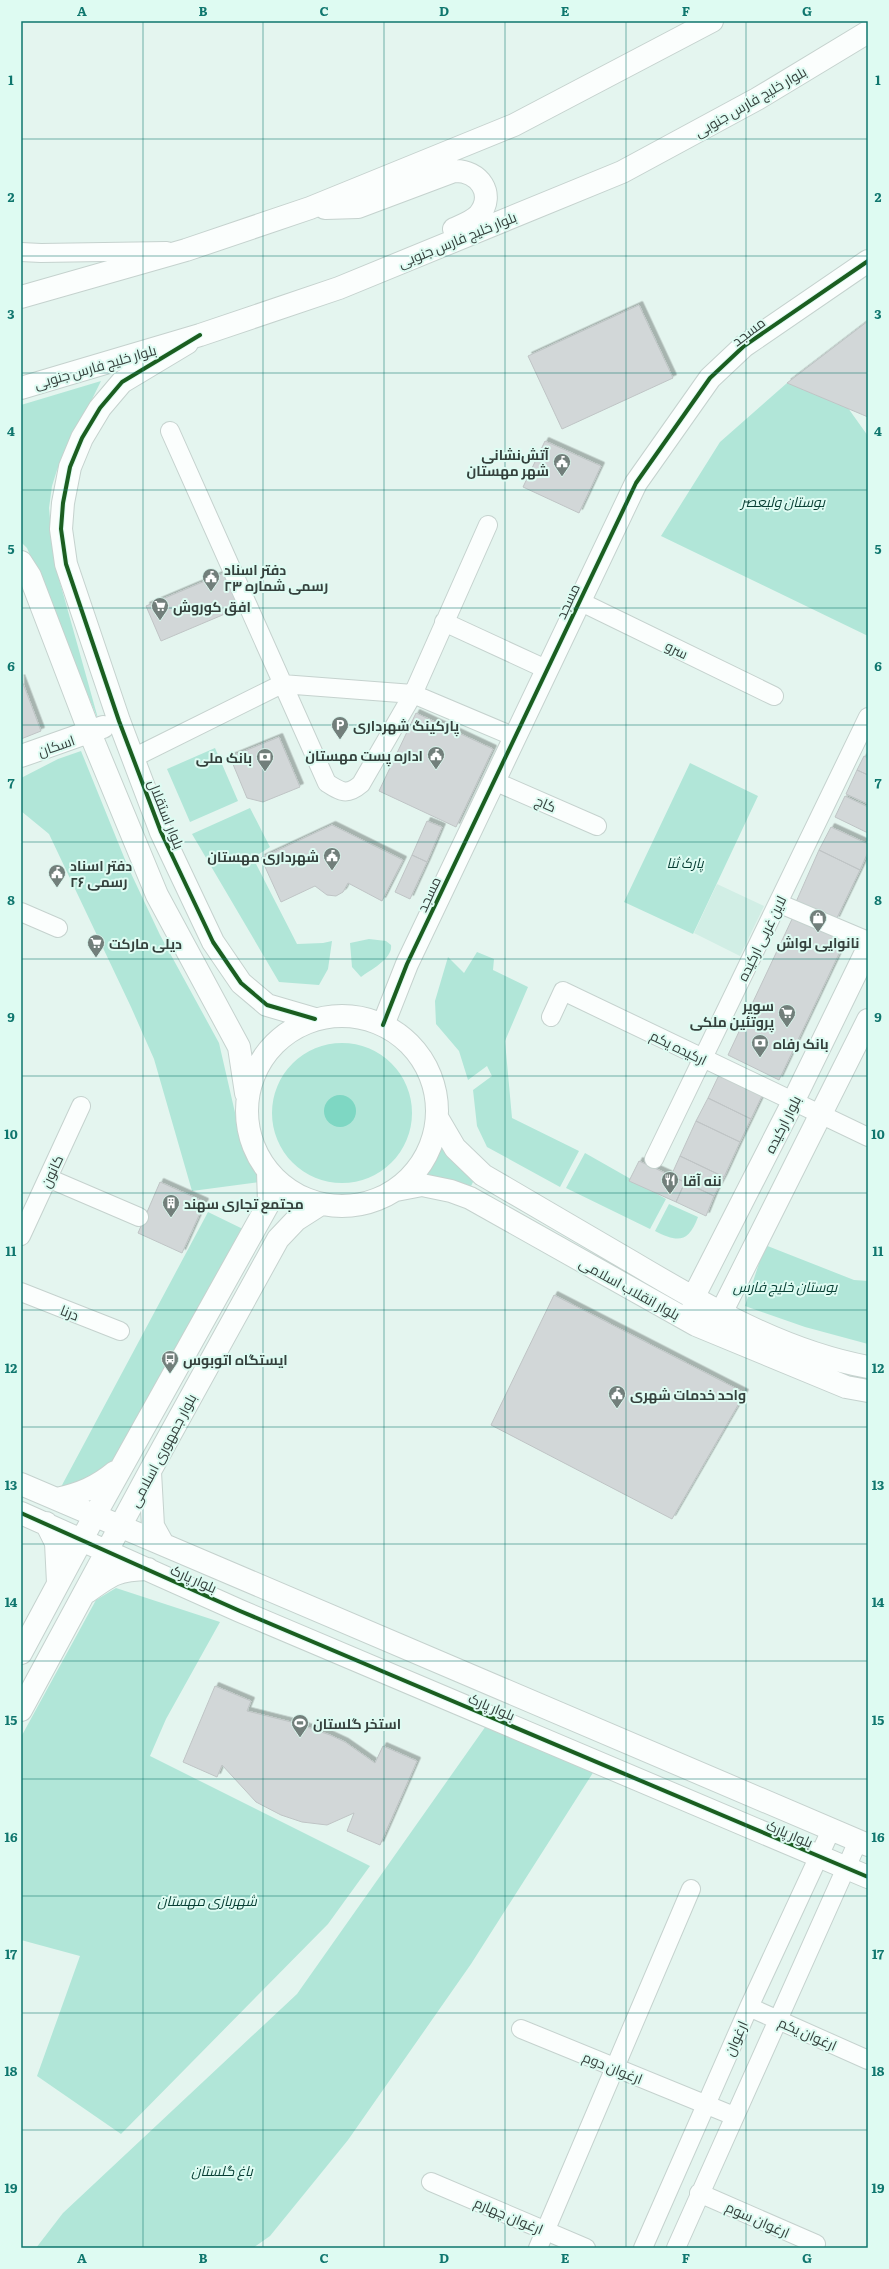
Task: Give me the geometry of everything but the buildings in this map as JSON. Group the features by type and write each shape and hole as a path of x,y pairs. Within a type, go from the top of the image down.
{"street":[{"path":"21,297 186,250 310,208 514,125 712,21"},
{"name":"بلوار خلیج فارس جنوبی","path":"21,388 200,335 339,288 622,172 757,98 868,32"},
{"path":"310,208 358,207 454,171 466,171 476,177 483,185 486,195 484,206 472,221 375,262 339,288"},
{"path":"21,252 40,253 186,250"},
{"name":"مسجد","path":"383,1025 407,964 636,483 710,378 744,346 868,260"},
{"name":"بلوار استقلال","path":"200,335 122,382 100,408 82,438 70,467 63,503 61,529 66,564 119,720 161,832 213,942 241,983 267,1005 315,1019"},
{"path":"170,431 327,783 343,792 353,790 361,784 413,694 488,525"},
{"path":"26,569 90,733 157,896 239,1047 247,1098 247,1118 250,1137 257,1155 268,1171 291,1192 321,1204 340,1206 360,1205 379,1199 396,1190 412,1176 425,1159 434,1140 438,1119 435,1089 430,1074 419,1054 403,1037 383,1025 361,1017 338,1016 315,1019 295,1028 283,1036 263,1057 252,1077 247,1098"},
{"name":"سرو","path":"579,601 774,696"},
{"path":"444,622 548,670"},
{"path":"133,758 282,684 413,694 515,738"},
{"name":"لاین غربی ارکیده","path":"654,1159 868,717"},
{"name":"اسکان","path":"21,756 90,733 119,720"},
{"name":"کاج","path":"494,781 597,826"},
{"path":"778,903 868,941"},
{"path":"21,912 58,928"},
{"name":"بلوار ارکیده","path":"693,1298 793,1102 868,948"},
{"name":"ارکیده یکم","path":"551,1016 563,991 868,1137"},
{"path":"693,1298 696,1325 721,1313 868,1020"},
{"name":"کانون","path":"21,1236 81,1106"},
{"name":"بلوار انقلاب اسلامی","path":"438,1119 455,1148 483,1175 693,1298 721,1313 789,1344 847,1363 868,1367"},
{"name":"بلوار جمهوری اسلامی","path":"21,1653 121,1467 269,1203 268,1171"},
{"path":"48,1178 139,1217"},
{"name":"بلوار انقلاب اسلامی","path":"396,1190 422,1185 451,1191 470,1198 696,1325 846,1387 868,1390"},
{"name":"بلوار جمهوری اسلامی","path":"21,1710 122,1526 150,1471 278,1239 296,1220 321,1204"},
{"name":"درنا","path":"21,1292 120,1331"},
{"path":"57,1499 80,1494 99,1485 121,1467"},
{"path":"150,1471 154,1526 163,1544"},
{"name":"بلوار پارک","path":"21,1484 863,1843"},
{"name":"بلوار پارک","path":"21,1512 240,1611 868,1878"},
{"path":"46,1523 56,1543 58,1584"},
{"path":"83,1595 104,1580 123,1570 148,1569"},
{"name":"ارغوان","path":"643,2248 749,2007 831,1830"},
{"path":"676,2248 699,2193 846,1868 863,1843"},
{"path":"538,2248 692,1890"},
{"name":"ارغوان یکم","path":"749,2007 868,2060"},
{"name":"ارغوان دوم","path":"521,2029 734,2116"},
{"name":"ارغوان چهارم","path":"431,2182 586,2248"},
{"name":"ارغوان سوم","path":"699,2193 816,2244"}],"shaded area":[{"path":"717,884 764,906 740,956 694,933"},
{"path":"337,1095 343,1095 353,1102 356,1111 355,1117 349,1124 343,1127 337,1127 327,1120 324,1114 324,1108 331,1098"}],"green space":[{"path":"101,381 57,470 52,486 49,508 54,561 99,722 27,548 21,542 21,405"},
{"name":"بوستان ولیعصر","path":"787,383 848,408 868,436 868,636 661,536 720,442"},
{"path":"215,748 238,801 190,822 167,769"},
{"path":"81,751 128,867 160,935 219,1043 239,1130 260,1182 192,1191 154,1059 131,1007 49,834 21,811 21,778 58,759"},
{"name":"پارک ثنا","path":"690,763 758,796 693,934 624,902"},
{"path":"250,808 270,847 253,858 297,944 323,943 332,941 328,969 319,985 279,982 192,834"},
{"path":"369,939 386,941 391,945 391,950 385,959 361,977 352,967 350,943"},
{"path":"477,952 494,959 493,970 528,987 505,1041 512,1118 579,1151 560,1187 487,1147 477,1126 473,1090 492,1076 487,1066 468,1080 459,1051 436,1024 435,1001 448,957 464,973"},
{"path":"349,1043 369,1048 392,1063 407,1086 411,1099 411,1127 407,1140 392,1163 369,1178 356,1182 335,1183 315,1178 292,1163 277,1140 273,1127 272,1106 277,1086 292,1063 315,1048 328,1044"},
{"path":"440,1145 475,1178 470,1188 425,1175"},
{"path":"585,1153 666,1199 650,1229 566,1188"},
{"path":"669,1204 698,1217 694,1226 686,1236 676,1239 655,1231"},
{"path":"208,1212 247,1231 113,1465 96,1479 61,1487"},
{"name":"بوستان خلیج فارس","path":"765,1245 854,1280 868,1281 868,1344 805,1327 745,1306"},
{"name":"شهربازی مهستان","path":"116,1588 220,1622 166,1719 150,1756 370,1866 328,1924 121,2134 37,2076 80,1956 21,1940 21,1737 96,1600"},
{"name":"باغ گلستان","path":"488,1723 596,1768 471,1964 348,2140 270,2236 253,2248 36,2248 63,2213 297,1994"}],"cycle path":[{"path":"383,1025 407,964 636,483 710,378 744,346 868,261"},
{"path":"200,335 122,382 100,408 82,438 70,467 63,503 61,529 66,564 119,721 161,832 213,942 241,983 267,1005 315,1019"},
{"path":"21,1513 240,1611 868,1877"}],"place":[{"name":"آتش‌نشانی شهر مهستان","path":"562,477"},
{"name":"دفتر اسناد رسمی شماره ۲۳","path":"211,592"},
{"name":"افق کوروش","path":"160,621"},
{"name":"پارکینگ شهرداری","path":"340,740"},
{"name":"اداره پست مهستان","path":"436,770"},
{"name":"بانک ملی","path":"265,772"},
{"name":"شهرداری مهستان","path":"332,871"},
{"name":"دفتر اسناد رسمی ۲۶","path":"57,888"},
{"name":"نانوایی لواش","path":"818,933"},
{"name":"دیلی مارکت","path":"96,958"},
{"name":"سوپر پروتئین ملکی","path":"787,1028"},
{"name":"بانک رفاه","path":"760,1058"},
{"name":"ننه آقا","path":"670,1195"},
{"name":"مجتمع تجاری سهند","path":"171,1218"},
{"name":"ایستگاه اتوبوس","path":"170,1374"},
{"name":"واحد خدمات شهری","path":"617,1409"},
{"name":"استخر گلستان","path":"300,1738"}]}
